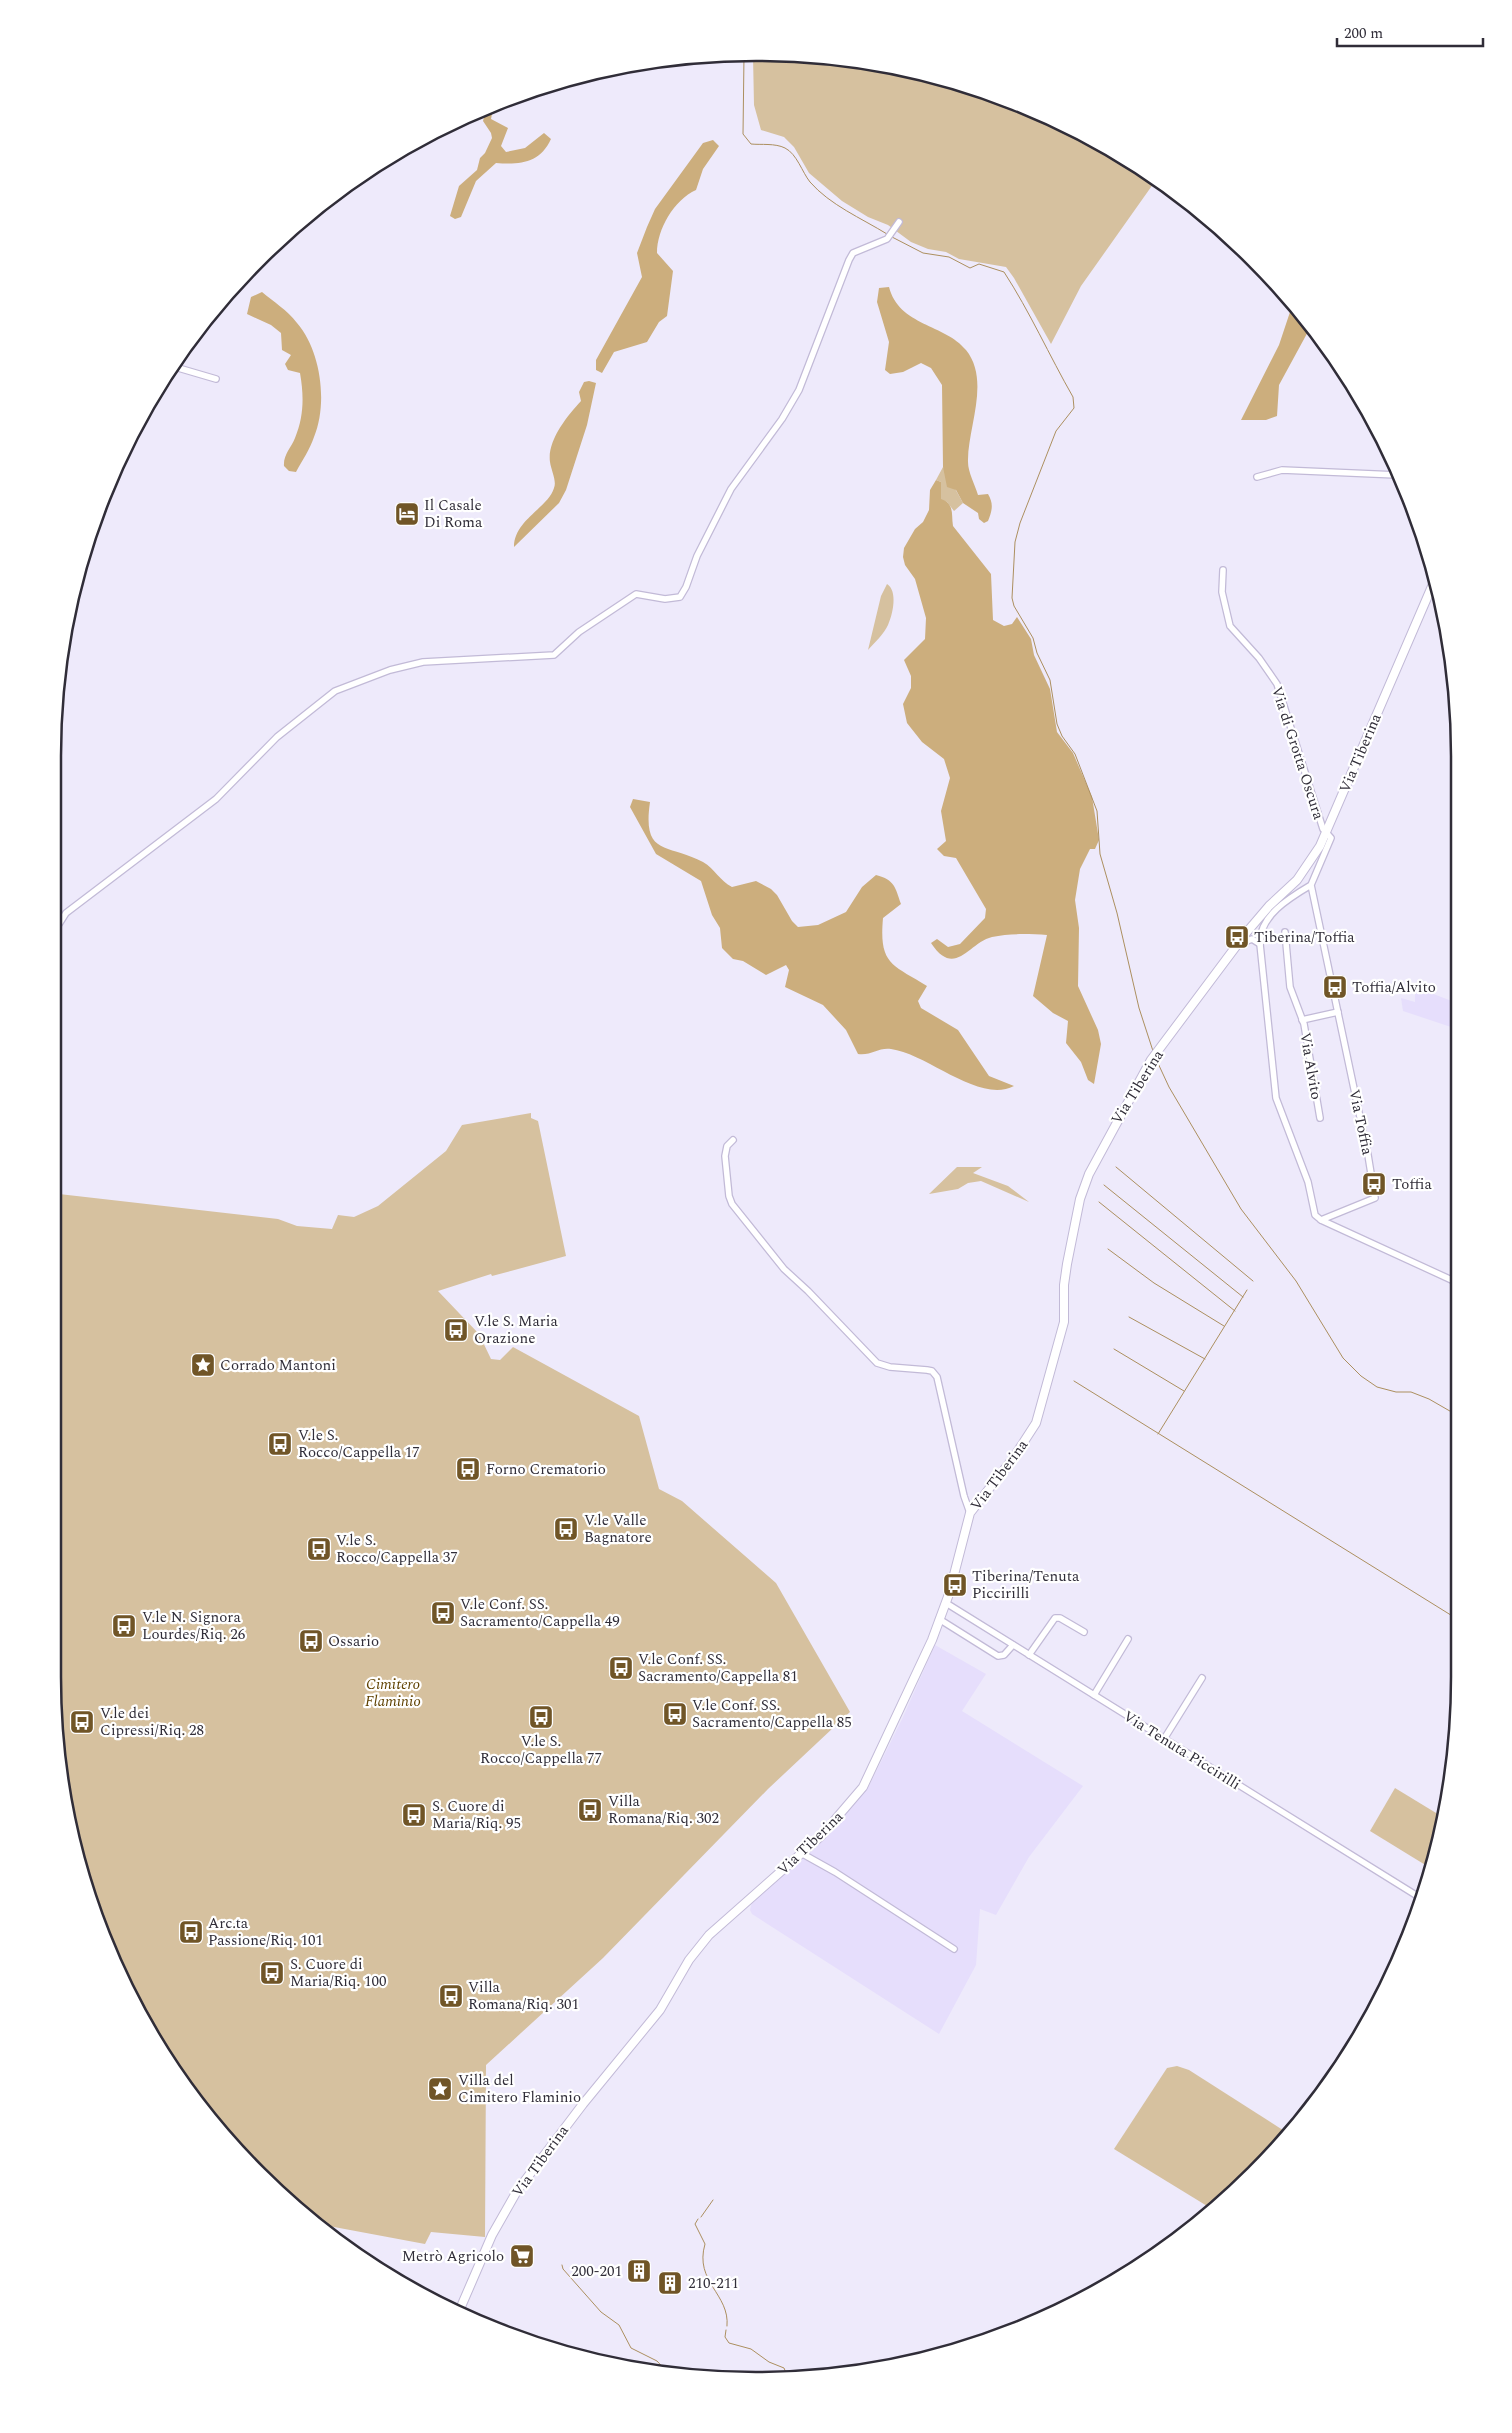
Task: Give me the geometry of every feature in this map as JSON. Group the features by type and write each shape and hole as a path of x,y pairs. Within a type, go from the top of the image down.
{"main road":[{"name":"Via Tiberina","path":"461,2306 495,2228 517,2191 583,2104 660,2010 695,1951 709,1934 832,1824 863,1786 897,1717 940,1619 970,1513 1014,1457 1036,1423 1064,1322 1064,1285 1080,1199 1088,1174 1108,1135 1152,1060 1246,933 1269,906 1297,880 1320,846 1430,590"}],"street":[{"path":"61,920 66,913 216,799 277,737 335,691 390,670 422,662 554,655 579,632 636,594 665,599 680,598 697,556 731,489 782,419 799,390 853,253 887,239 899,222"},
{"path":"179,368 216,379"},
{"path":"1256,477 1282,470 1391,475"},
{"name":"Via di Grotta Oscura","path":"1223,570 1222,592 1230,626 1259,658 1277,684 1323,829 1326,833"},
{"path":"1326,833 1330,835 1331,839 1311,885 1275,911 1262,927 1260,944 1276,1098 1308,1182 1315,1214 1322,1220 1451,1280"},
{"name":"Via Toffia","path":"1311,885 1368,1155 1374,1198 1322,1220"},
{"path":"1285,932 1290,987 1302,1020"},
{"path":"1246,933 1260,944"},
{"path":"1237,945 1252,939"},
{"name":"Via Alvito","path":"1320,1118 1302,1020 1338,1012"},
{"path":"733,1140 727,1146 725,1156 730,1200 777,1261 877,1362 890,1367 932,1371 937,1377 964,1496 970,1513"},
{"name":"Via Tenuta Piccirilli","path":"946,1603 1416,1895"},
{"path":"1029,1655 1055,1618 1060,1618 1084,1632"},
{"path":"940,1619 998,1656 1004,1655 1013,1645"},
{"path":"1094,1695 1128,1639"},
{"path":"1164,1739 1202,1678"},
{"path":"800,1853 835,1872 954,1949"}],"shaded area":[{"path":"492,113 491,119 508,128 501,146 506,152 525,148 544,133 551,139 535,158 521,163 496,163 476,181 461,217 455,219 450,216 459,186 477,170 480,158 485,153 492,138 483,121 484,117"},
{"path":"713,140 719,146 703,169 696,190 674,208 660,234 657,253 673,271 667,316 659,322 647,342 614,352 602,373 596,370 596,360 642,277 637,253 655,209 703,143"},
{"path":"889,287 894,300 902,310 957,341 966,350 973,362 977,376 977,390 968,466 978,495 988,494 991,501 991,514 988,521 984,523 979,519 978,513 963,503 956,490 947,487 943,467 942,385 931,368 921,363 903,372 890,374 885,370 889,342 877,302 879,288"},
{"path":"262,292 297,323 312,348 317,362 320,378 321,409 314,437 296,472 289,471 284,466 284,462 298,430 302,414 303,398 300,373 288,370 285,364 291,355 282,350 281,333 271,325 247,314 251,297"},
{"path":"1290,312 1307,333 1279,385 1277,416 1266,420 1241,420 1279,345"},
{"path":"584,382 596,383 587,425 566,490 559,503 514,547 519,529 551,495 555,485 550,454 555,437 564,421 581,401 579,392"},
{"path":"936,480 941,482 941,499 950,507 953,526 991,574 993,620 1004,626 1012,624 1017,617 1031,639 1034,655 1050,689 1057,732 1073,753 1092,797 1099,840 1095,849 1090,849 1080,869 1075,900 1079,928 1078,986 1098,1030 1101,1044 1094,1084 1088,1080 1081,1062 1066,1043 1068,1021 1053,1013 1033,996 1047,935 1012,934 992,937 983,940 955,959 947,958 931,943 937,939 948,947 960,944 985,918 986,909 956,858 944,856 937,849 946,841 941,811 950,778 944,759 922,742 907,723 903,704 911,688 911,676 904,660 925,639 926,618 915,579 905,565 903,557 904,548 915,529 923,522 929,510 930,490"},
{"path":"633,799 650,802 650,832 660,846 703,862 732,887 756,881 771,889 798,927 818,925 846,912 862,887 876,875 891,882 901,904 883,918 883,945 890,961 904,973 927,986 918,1001 921,1008 958,1030 989,1076 1014,1086 1000,1090 985,1089 969,1084 921,1059 891,1049 858,1054 846,1030 823,1005 785,987 789,970 786,965 766,975 743,961 733,959 722,948 720,928 712,915 701,881 656,854 630,807"},
{"path":"1415,987 1451,1001 1451,1027 1403,1011 1401,998 1415,1002"},
{"path":"935,1645 986,1674 962,1711 1083,1786 1029,1857 996,1915 980,1909 976,1965 939,2034 752,1914 750,1910 752,1902 831,1832 869,1786 903,1717"}],"green space":[{"path":"753,61 847,67 892,75 936,85 1022,114 1103,154 1152,185 1081,286 1051,344 1006,267 959,259 946,252 928,249 911,242 888,225 868,217 842,201 809,173 794,147 784,137 761,130 754,105"},
{"path":"943,467 963,503 954,511 947,502 941,500 941,482 936,480"},
{"path":"887,584 892,592 894,603 892,615 884,632 868,650 881,596"},
{"name":"Cimitero Flaminio","path":"531,1113 531,1118 538,1121 566,1256 492,1276 491,1274 438,1291 479,1334 491,1359 500,1360 513,1347 639,1416 659,1489 682,1501 776,1583 850,1712 768,1789 603,1958 486,2065 485,2237 431,2232 425,2244 331,2226 265,2168 205,2100 178,2063 154,2024 133,1984 114,1943 98,1900 85,1857 75,1813 67,1768 63,1722 61,1677 61,1194 278,1219 297,1226 332,1229 338,1215 354,1217 378,1206 446,1151 462,1125"},
{"path":"957,1167 982,1167 973,1173 1008,1186 1029,1202 981,1181 968,1183 958,1189 929,1194"},
{"path":"1395,1788 1437,1813 1425,1865 1370,1831"},
{"path":"1177,2066 1189,2070 1282,2130 1247,2168 1206,2205 1114,2149 1167,2068"}],"waterway":[{"path":"744,62 743,134 751,144 777,145 785,148 796,159 810,182 827,198 887,234"},
{"path":"892,237 923,253 949,257 970,268 979,264 1004,272 1073,397 1074,408 1056,431 1020,523 1015,542 1012,598 1014,606 1033,638 1037,653 1050,680 1057,724 1062,736 1075,754 1097,811 1100,854 1117,913 1139,1008 1153,1051"},
{"path":"1156,1059 1169,1087 1241,1209 1296,1281 1343,1358 1361,1376 1377,1387 1396,1392 1411,1392 1429,1399 1451,1412"},
{"path":"1116,1167 1253,1281"},
{"path":"1104,1185 1243,1297"},
{"path":"1099,1202 1235,1311"},
{"path":"1108,1249 1154,1283 1224,1326"},
{"path":"1158,1434 1247,1290"},
{"path":"1129,1317 1205,1359"},
{"path":"1114,1349 1184,1391"},
{"path":"1074,1381 1451,1615"},
{"path":"701,2217 713,2200"},
{"path":"698,2219 695,2224 705,2244 704,2268 723,2305 727,2326"},
{"path":"562,2265 563,2269 601,2312 619,2325 631,2348 657,2361 661,2365"},
{"path":"726,2330 725,2337 729,2343 751,2349 769,2362 784,2368 785,2371"}],"place":[{"name":"Il Casale Di Roma","path":"407,514"},
{"name":"Tiberina/Toffia","path":"1237,937"},
{"name":"Toffia/Alvito","path":"1335,987"},
{"name":"Toffia","path":"1374,1184"},
{"name":"V.le S. Maria Orazione","path":"456,1330"},
{"name":"Corrado Mantoni","path":"203,1365"},
{"name":"V.le S. Rocco/Cappella 17","path":"280,1444"},
{"name":"Forno Crematorio","path":"468,1469"},
{"name":"V.le Valle Bagnatore","path":"566,1529"},
{"name":"V.le S. Rocco/Cappella 37","path":"319,1549"},
{"name":"Tiberina/Tenuta Piccirilli","path":"955,1585"},
{"name":"V.le Conf. SS. Sacramento/Cappella 49","path":"443,1613"},
{"name":"V.le N. Signora Lourdes/Riq. 26","path":"124,1626"},
{"name":"Ossario","path":"311,1641"},
{"name":"V.le Conf. SS. Sacramento/Cappella 81","path":"621,1668"},
{"name":"V.le Conf. SS. Sacramento/Cappella 85","path":"675,1714"},
{"name":"V.le S. Rocco/Cappella 77","path":"541,1717"},
{"name":"V.le dei Cipressi/Riq. 28","path":"82,1722"},
{"name":"Villa Romana/Riq. 302","path":"590,1810"},
{"name":"S. Cuore di Maria/Riq. 95","path":"414,1815"},
{"name":"Arc.ta Passione/Riq. 101","path":"191,1932"},
{"name":"S. Cuore di Maria/Riq. 100","path":"272,1973"},
{"name":"Villa Romana/Riq. 301","path":"451,1996"},
{"name":"Villa del Cimitero Flaminio","path":"440,2089"},
{"name":"Metrò Agricolo","path":"522,2256"},
{"name":"200-201","path":"639,2271"},
{"name":"210-211","path":"670,2283"}]}
